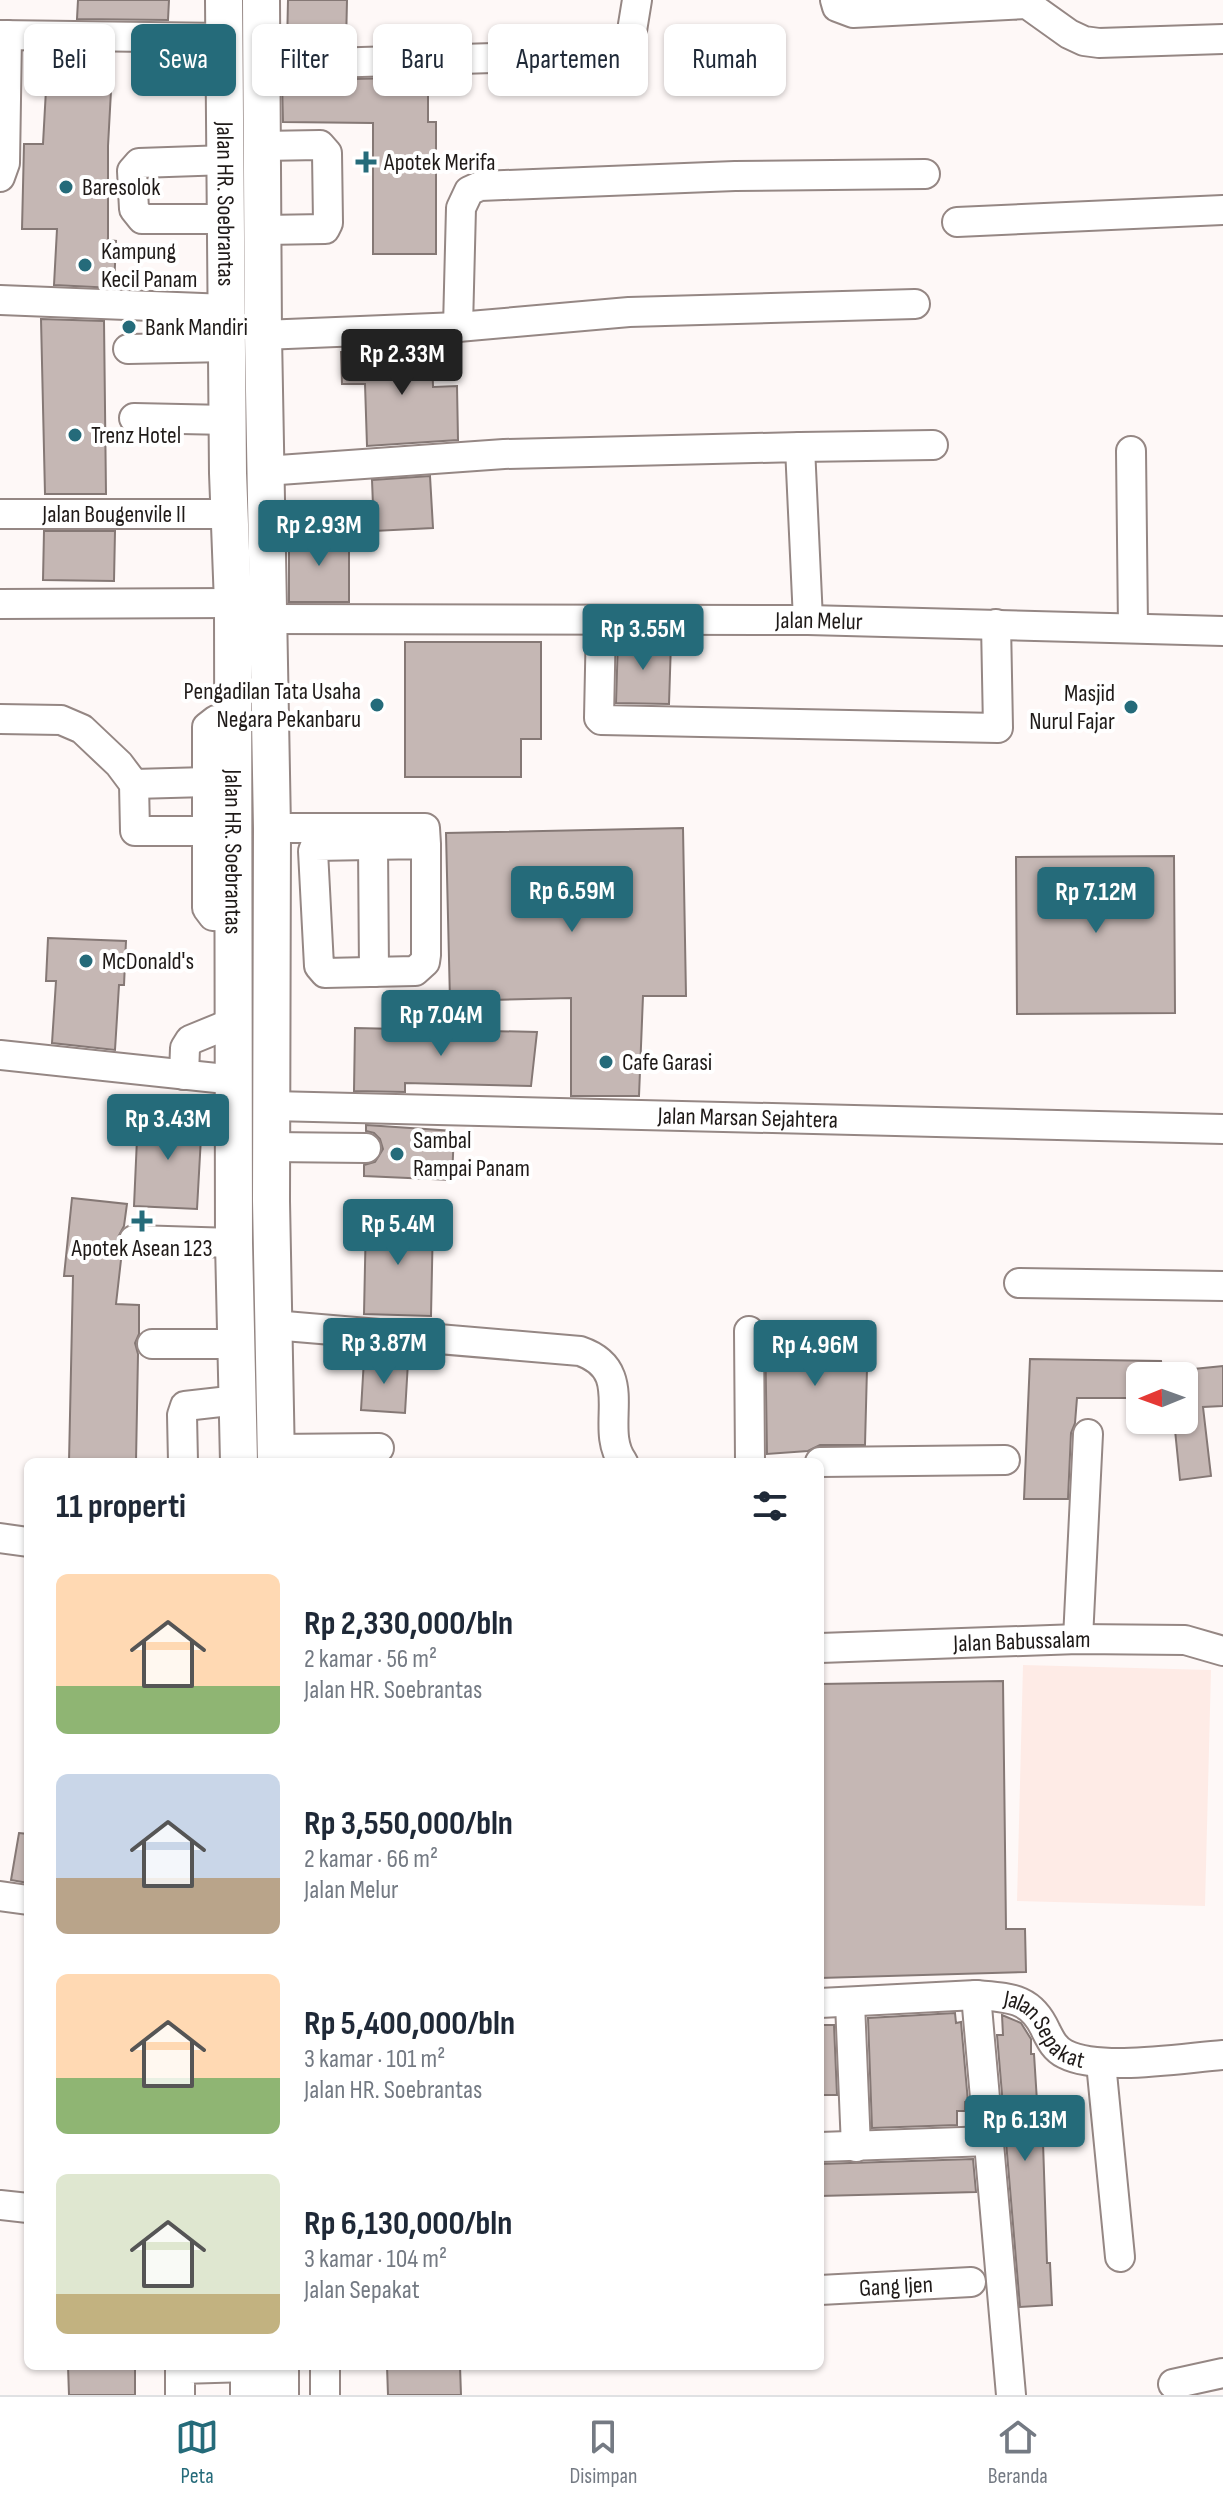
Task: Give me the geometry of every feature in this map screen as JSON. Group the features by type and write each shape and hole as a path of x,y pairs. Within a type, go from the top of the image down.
{"main road":[{"name":"Jalan HR. Soebrantas","path":"224,0 224,24"},
{"name":"Jalan HR. Soebrantas","path":"261,0 261,24"},
{"name":"Jalan HR. Soebrantas","path":"225,96 234,719 234,1243 239,1458"},
{"name":"Jalan HR. Soebrantas","path":"262,96 272,828 276,1455"},
{"path":"260,2372 280,2395"}],"street":[{"path":"357,62 624,54 630,43 637,0"},
{"path":"835,0 837,7 853,13 932,5 1027,2 1069,34 1084,41 1223,39"},
{"path":"0,177 5,163 4,35 131,37"},
{"path":"262,146 320,145 327,153 328,223 325,229 264,230"},
{"path":"227,160 139,163 132,171 134,209 142,219 228,219"},
{"path":"458,327 461,208 469,191 480,186 735,176 925,174"},
{"path":"957,222 1223,210"},
{"path":"0,300 227,309"},
{"path":"263,335 458,327 629,312 915,304"},
{"path":"128,349 228,347"},
{"path":"134,418 228,420"},
{"path":"265,471 504,454 933,445"},
{"path":"800,447 808,620"},
{"path":"1131,451 1133,627"},
{"name":"Jalan Bougenvile II","path":"0,514 229,514"},
{"path":"0,604 233,603"},
{"name":"Jalan Melur","path":"269,619 808,620 1223,631"},
{"path":"601,621 601,720 920,728 998,728 996,624"},
{"path":"0,719 61,720 71,723 95,740 134,784 135,831 207,831"},
{"path":"234,719 216,720 207,727 207,908 213,916 234,917"},
{"path":"134,784 207,782"},
{"path":"272,828 425,828 426,844 425,962 415,971 272,975"},
{"path":"325,973 319,966 313,862 315,846 426,844"},
{"path":"373,845 374,972"},
{"path":"313,862 342,862"},
{"path":"184,1075 185,1048 190,1040 234,1022"},
{"path":"0,1055 235,1080"},
{"name":"Jalan Marsan Sejahtera","path":"272,1106 1223,1129"},
{"path":"272,1147 366,1148"},
{"path":"134,1240 234,1243"},
{"path":"1019,1283 1223,1286"},
{"path":"273,1325 580,1351 594,1356 607,1368 613,1382 616,1452 620,1458"},
{"path":"749,1331 750,1458"},
{"path":"152,1344 237,1344"},
{"path":"183,1458 182,1415 185,1406 238,1400"},
{"path":"1078,1639 1088,1434"},
{"path":"276,1455 379,1448"},
{"path":"824,1462 1005,1460"},
{"path":"0,1538 24,1541"},
{"name":"Jalan Babussalam","path":"824,1648 1078,1639 1185,1640 1223,1651"},
{"path":"0,1896 24,1899"},
{"path":"976,1995 1011,2395"},
{"name":"Jalan Sepakat","path":"824,2003 976,1995 1000,1997 1025,2003 1034,2009 1055,2047 1076,2059 1101,2063 1222,2056"},
{"path":"850,2003 856,2147"},
{"path":"1222,2056 1223,2073"},
{"path":"1101,2063 1120,2257"},
{"path":"824,2147 990,2141"},
{"path":"0,2205 24,2208"},
{"name":"Gang Ijen","path":"824,2290 971,2282"},
{"path":"180,2370 180,2395"},
{"path":"207,2370 260,2372"},
{"path":"325,2370 325,2395"},
{"path":"1173,2384 1223,2373"}],"shaded area":[{"path":"1023,1665 1211,1670 1205,1906 1017,1901"}],"building":[{"path":"78,0 169,0 168,20 77,19"},
{"path":"288,0 347,0 346,24 287,24"},
{"path":"357,79 373,79 373,96 428,96 428,122 436,122 436,254 373,254 373,123 283,122 282,96 357,96"},
{"path":"46,96 111,96 108,240 116,241 114,288 54,285 57,229 22,229 24,144 43,144"},
{"name":"Trenz Hotel","path":"41,319 104,321 106,494 45,494"},
{"path":"432,349 433,387 457,386 458,440 367,446 365,384 342,384 341,352"},
{"path":"430,476 433,528 374,531 372,480"},
{"path":"44,531 115,531 114,581 43,580"},
{"path":"289,535 349,535 349,602 289,602"},
{"path":"618,639 671,642 669,704 616,703"},
{"path":"405,642 541,642 541,739 521,739 521,777 405,777"},
{"path":"683,828 686,996 643,996 639,1096 571,1096 571,998 450,1001 446,833"},
{"path":"1174,856 1175,1013 1017,1014 1016,857"},
{"path":"48,938 126,941 124,985 119,985 115,1050 52,1043 56,981 46,981"},
{"path":"355,1028 537,1032 531,1086 405,1083 405,1092 354,1091"},
{"path":"138,1116 202,1119 197,1209 134,1206"},
{"path":"366,1125 454,1131 452,1180 364,1176 364,1165 375,1162 383,1149 380,1139 366,1131"},
{"path":"72,1198 127,1204 124,1226 117,1239 122,1251 116,1304 139,1305 139,1334 135,1343 138,1354 136,1458 69,1458 73,1276 64,1276"},
{"path":"366,1218 433,1220 431,1316 364,1314"},
{"path":"810,1326 810,1331 868,1330 865,1445 820,1445 808,1451 767,1454 765,1327"},
{"path":"364,1359 408,1362 405,1413 361,1410"},
{"path":"1030,1359 1161,1361 1126,1362 1126,1398 1077,1398 1071,1433 1068,1499 1024,1499"},
{"path":"1223,1366 1223,1406 1203,1407 1211,1476 1180,1480 1175,1434 1198,1434 1198,1369"},
{"path":"1003,1681 1006,1929 1025,1929 1026,1972 824,1978 824,1684"},
{"path":"19,1833 24,1834 24,1882 11,1880"},
{"path":"955,2013 956,2023 961,2022 968,2102 965,2102 965,2111 957,2111 957,2125 872,2128 868,2018"},
{"path":"1002,2015 1021,2023 1031,2039 1031,2054 1034,2054 1038,2117 1041,2117 1043,2142 1047,2263 1050,2263 1052,2305 1020,2307 997,2035 1003,2035"},
{"path":"824,2025 834,2025 837,2095 824,2095"},
{"path":"973,2159 976,2192 824,2196 824,2164"},
{"path":"68,2370 135,2370 135,2395 69,2395"},
{"path":"387,2370 460,2370 461,2395 388,2395"}],"place":[{"name":"Apotek Merifa","path":"366,162"},
{"name":"Baresolok","path":"66,187"},
{"name":"Kampung Kecil Panam","path":"85,265"},
{"name":"Bank Mandiri","path":"129,327"},
{"name":"Trenz Hotel","path":"75,435"},
{"name":"Pengadilan Tata Usaha Negara Pekanbaru","path":"377,705"},
{"name":"Masjid Nurul Fajar","path":"1131,707"},
{"name":"McDonald's","path":"86,961"},
{"name":"Cafe Garasi","path":"606,1062"},
{"name":"Sambal Rampai Panam","path":"397,1154"},
{"name":"Apotek Asean 123","path":"142,1221"}]}
